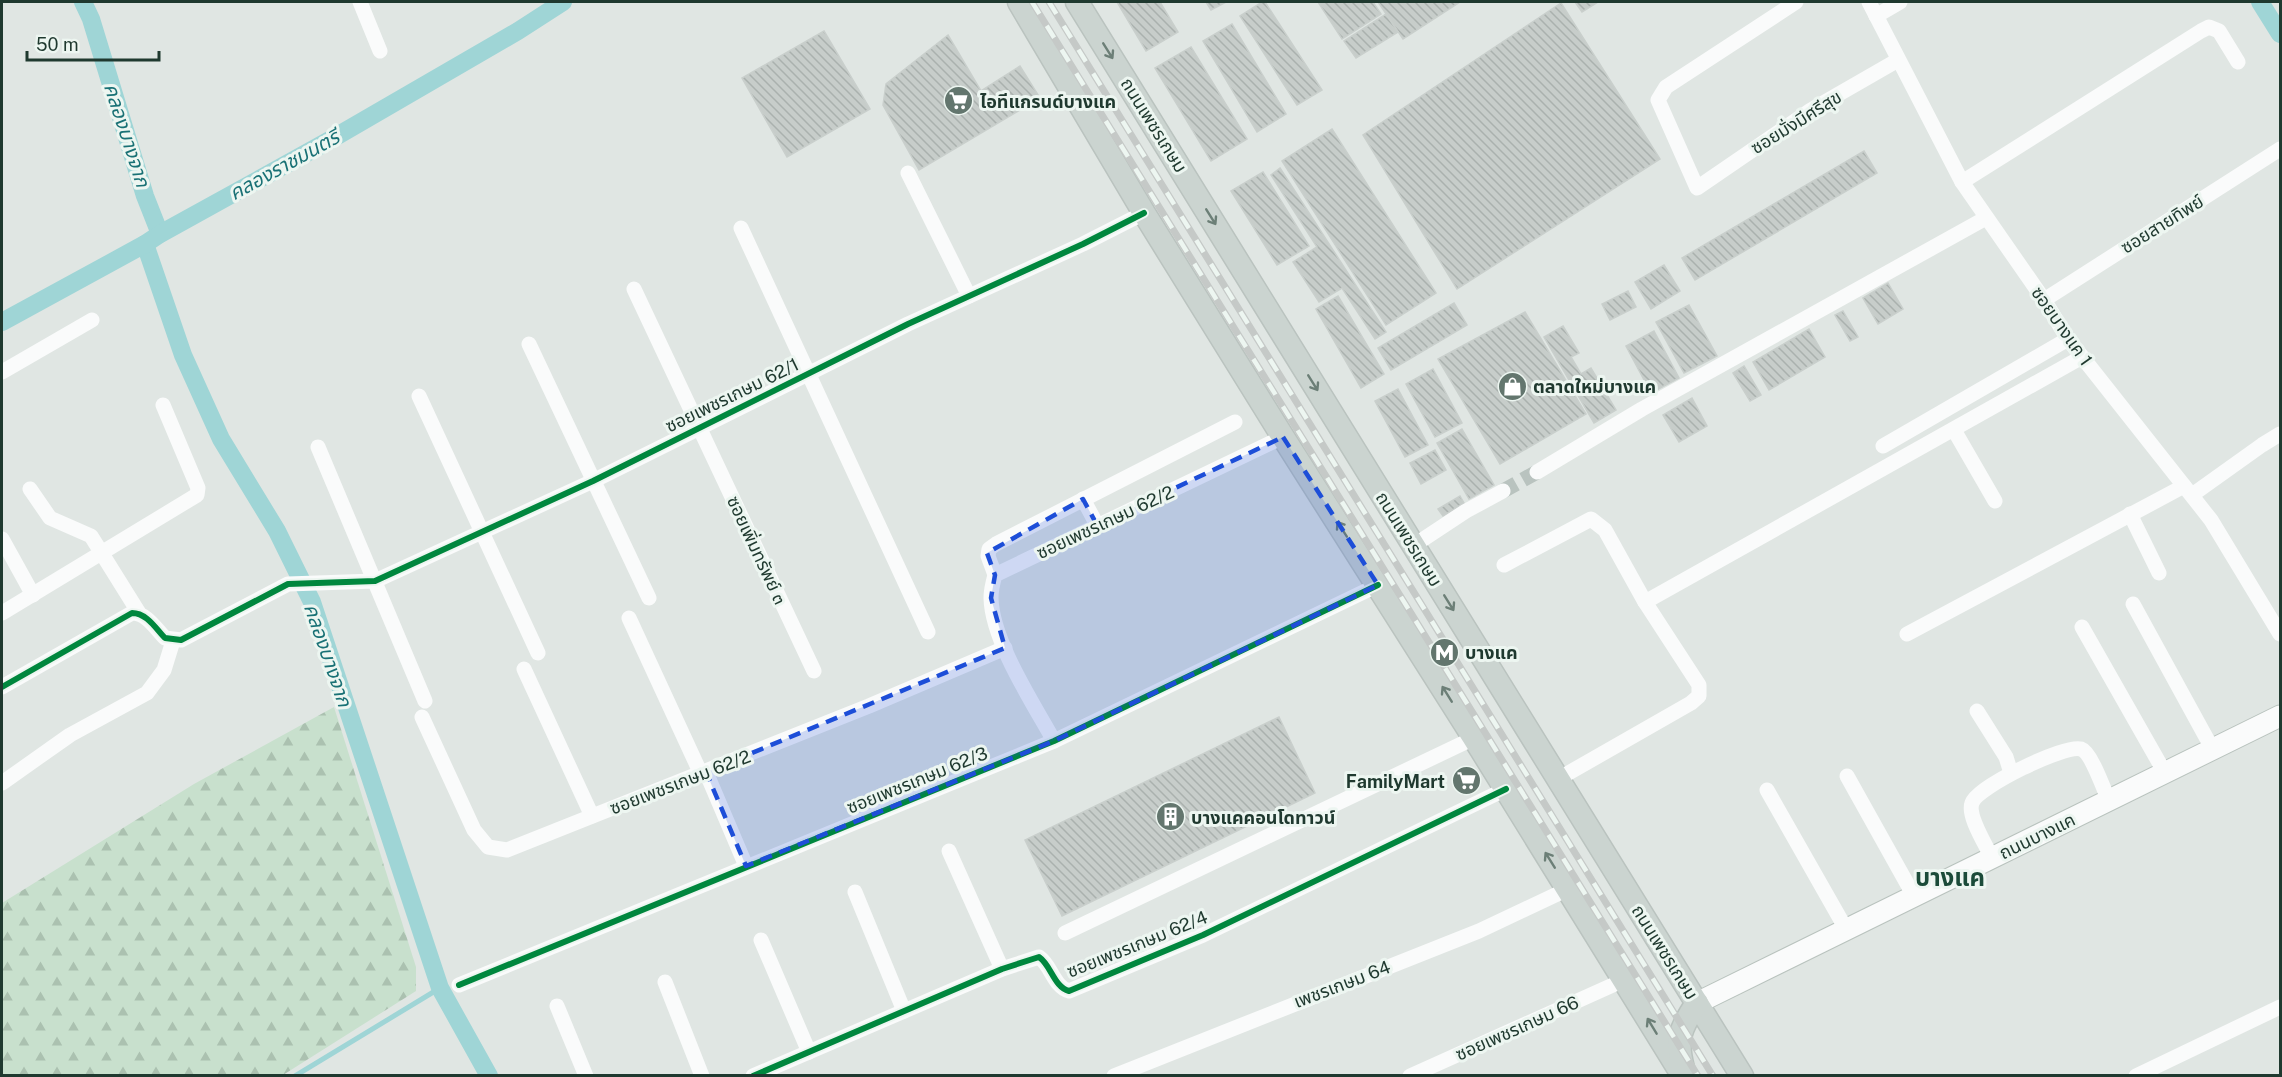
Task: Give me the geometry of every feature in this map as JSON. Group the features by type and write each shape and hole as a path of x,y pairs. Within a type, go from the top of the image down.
{"main road":[{"path":"1019,2 1144,213 1684,1076"},
{"name":"ถนนเพชรเกษม","path":"1077,2 1742,1076"},
{"name":"ถนนบางแค","path":"1696,1003 2280,716"},
{"path":"1684,1076 1678,1043 1680,1032 1696,1003"}],"street":[{"path":"360,2 380,51"},
{"name":"ซอยมั่งมีศรีสุข","path":"1796,2 1666,87 1660,94 1658,100 1697,188 1715,173 1811,110 1898,60"},
{"name":"ซอยบางแค 1","path":"1869,2 1962,182 2044,300 2068,339 2211,520 2280,634"},
{"path":"1876,16 1900,2"},
{"path":"1962,182 2209,27 2219,31 2238,62"},
{"name":"ซอยสายทิพย์","path":"2044,300 2280,149"},
{"path":"908,173 969,296"},
{"name":"ซอยเพชรเกษม 62/1","path":"173,641 181,640 288,584 375,581 593,481 969,296 1083,244 1144,213"},
{"path":"1537,472 1642,409 1986,218"},
{"path":"741,228 928,632"},
{"name":"ซอยเพิ่มทรัพย์ ๓","path":"634,289 814,672"},
{"path":"2,372 92,320"},
{"path":"1883,446 2068,339"},
{"path":"529,344 649,598"},
{"path":"1645,602 2082,357"},
{"path":"419,396 538,653"},
{"path":"2,613 197,495 198,488 163,405"},
{"path":"1054,741 1005,648 996,624 991,598 994,575 988,549 1235,422"},
{"path":"1954,430 1995,501"},
{"path":"1907,634 2130,514 2188,490 2280,434"},
{"name":"ซอยเพชรเกษม 62/2","path":"994,575 1283,437"},
{"path":"318,447 425,701"},
{"path":"2,783 70,735 147,693 164,670 173,641 165,638 139,613 91,536 50,518 30,489"},
{"path":"1413,546 1466,511 1503,491"},
{"path":"1083,499 1097,525"},
{"path":"2130,514 2159,573"},
{"path":"1504,565 1591,519 1605,530 1645,602 1699,685 1699,696 1682,709 1558,779"},
{"path":"1028,528 1041,551"},
{"path":"2,540 33,595"},
{"name":"ซอยเพชรเกษม 62/3","path":"459,985 1054,741 1378,585"},
{"path":"2133,604 2213,750"},
{"path":"2,687 132,613 139,613"},
{"path":"629,618 746,866"},
{"path":"2082,627 2164,773"},
{"name":"ซอยเพชรเกษม 62/2","path":"422,717 474,830 488,847 507,850 704,773 1005,648"},
{"path":"524,669 592,816"},
{"path":"1977,711 2006,757 2011,773"},
{"path":"1065,933 1474,738"},
{"path":"1992,858 1972,817 1971,805 1977,794 2011,773 2070,749 2081,749 2088,754 2109,801"},
{"path":"1847,776 1914,896"},
{"name":"ซอยเพชรเกษม 62/4","path":"753,1076 1002,969 1041,958 1061,986 1069,991 1203,935 1506,789"},
{"path":"1767,790 1846,929"},
{"path":"950,851 1002,969"},
{"name":"เพชรเกษม 64","path":"1114,1076 1179,1048 1479,931 1568,889"},
{"path":"855,892 904,1011"},
{"path":"761,940 809,1052"},
{"name":"ซอยเพชรเกษม 66","path":"1410,1076 1624,980"},
{"path":"665,982 702,1076"},
{"path":"557,1006 586,1076"},
{"path":"2136,1076 2280,1007"}],"highlighted area":[{"path":"1283,437 1378,585 1054,741 746,866 706,772 1005,648 991,598 995,575 987,553 1083,499 1097,525"}],"green space":[{"path":"334,707 416,967 416,991 283,1075 2,1075 2,903 194,784"}],"building":[{"path":"1117,2 1160,2 1178,32 1146,51"},
{"path":"1206,2 1226,2 1211,10"},
{"path":"1265,2 1322,90 1297,105 1240,16"},
{"path":"1318,2 1373,2 1381,14 1342,39"},
{"path":"1378,2 1460,2 1403,39"},
{"path":"1575,2 1598,2 1582,12"},
{"path":"1561,3 1660,159 1457,289 1363,135"},
{"path":"1386,14 1398,32 1356,58 1344,41"},
{"path":"1232,24 1286,114 1257,132 1203,41"},
{"path":"824,31 870,109 787,157 742,78"},
{"name":"ไอทีแกรนด์บางแค","path":"948,35 981,91 1020,66 1040,98 919,170 883,105 886,84"},
{"path":"1191,47 1247,139 1211,161 1155,68"},
{"path":"1332,129 1436,293 1386,325 1282,161"},
{"path":"1864,151 1877,173 1695,280 1682,258"},
{"path":"1280,168 1386,332 1375,339 1342,288 1319,302 1293,262 1317,247 1271,175"},
{"path":"1263,172 1309,246 1277,265 1231,191"},
{"path":"1664,265 1680,291 1651,309 1635,282"},
{"path":"1888,283 1903,309 1878,324 1863,298"},
{"path":"1628,291 1636,307 1610,320 1602,304"},
{"path":"1338,296 1384,374 1361,388 1316,309"},
{"path":"1454,303 1467,325 1391,370 1378,348"},
{"path":"1689,305 1717,356 1684,373 1656,322"},
{"path":"1843,311 1858,337 1850,341 1835,315"},
{"name":"ตลาดใหม่บางแค","path":"1525,312 1586,414 1500,464 1438,359"},
{"path":"1563,326 1579,353 1571,357 1581,374 1591,368 1616,410 1594,423 1544,337"},
{"path":"1809,329 1825,357 1769,390 1753,362"},
{"path":"1654,331 1679,378 1651,393 1626,346"},
{"path":"1744,366 1761,395 1750,401 1733,373"},
{"path":"1433,369 1462,423 1435,437 1406,384"},
{"path":"1398,389 1428,445 1405,457 1375,401"},
{"path":"1692,398 1707,426 1679,442 1663,415"},
{"path":"1462,429 1494,485 1469,499 1437,443"},
{"path":"1435,450 1446,470 1421,484 1410,463"},
{"path":"1460,496 1464,503 1443,516 1438,509"},
{"name":"บางแคคอนโดทาวน์","path":"1279,717 1315,793 1062,916 1025,840"}],"waterway":[{"name":"คลองบางจาก","path":"83,2 91,19 145,196 160,234"},
{"name":"คลองราชมนตรี","path":"2,322 330,140 518,31 563,2"},
{"path":"2260,2 2280,34"},
{"name":"คลองบางจาก","path":"145,244 183,355 221,439 277,531 312,602 440,988 489,1076"},
{"path":"295,1076 440,988"}],"tunnel":[{"path":"1503,491 1537,472"}],"railway":[{"path":"1032,2 1698,1076"},
{"path":"1049,2 1713,1076"}],"cycle path":[{"path":"2,687 132,613 147,619 165,638 181,640 288,584 375,581 593,481 908,324 1083,244 1144,213"},
{"path":"459,985 1054,741 1378,585"},
{"path":"753,1076 1002,969 1039,957 1047,965 1056,981 1069,991 1203,935 1506,789"}],"place":[{"name":"ไอทีแกรนด์บางแค","path":"959,101"},
{"name":"ตลาดใหม่บางแค","path":"1512,386"},
{"name":"บางแค","path":"1444,652"},
{"name":"FamilyMart","path":"1466,781"},
{"name":"บางแคคอนโดทาวน์","path":"1170,817"}],"district":[{"name":"บางแค","path":"1950,877"}]}
